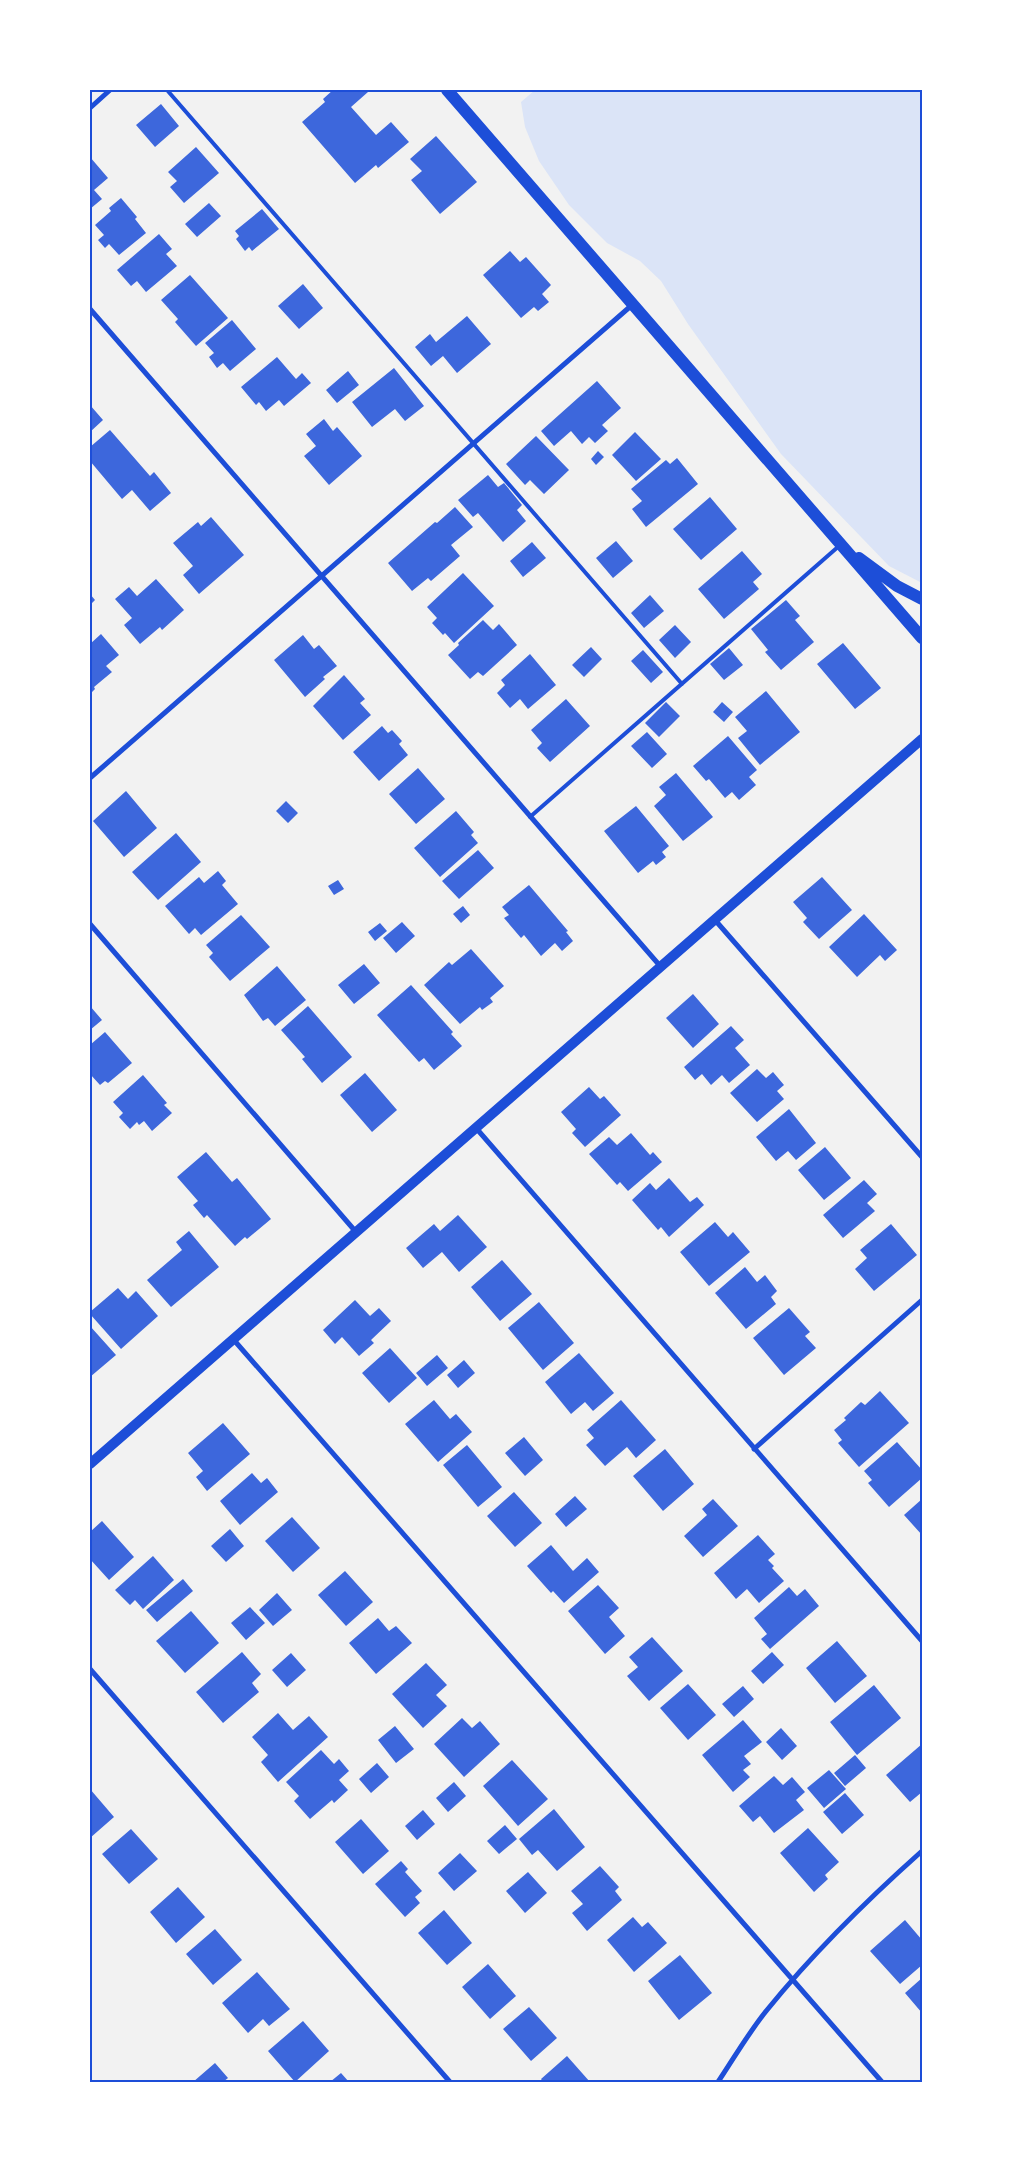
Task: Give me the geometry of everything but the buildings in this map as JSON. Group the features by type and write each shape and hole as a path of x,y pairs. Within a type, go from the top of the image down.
{"main road":[{"path":"447,90 922,638"},
{"path":"841,544 897,586 922,599"},
{"path":"90,1464 922,739"}],"street":[{"path":"90,108 110,90"},
{"path":"90,778 632,305"},
{"path":"90,309 661,967"},
{"path":"715,920 922,1157"},
{"path":"90,924 356,1232"},
{"path":"476,1128 922,1641"},
{"path":"754,1449 922,1300"},
{"path":"233,1339 882,2082"},
{"path":"90,1669 450,2082"},
{"path":"718,2082 766,2011 793,1980 870,1897 922,1852"}],"lane":[{"path":"167,90 682,684"},
{"path":"530,817 841,544"}],"shaded area":[{"path":"535,90 922,90 922,583 889,566 781,454 688,324 661,281 640,261 607,243 569,205 539,161 525,127 521,102"}]}
